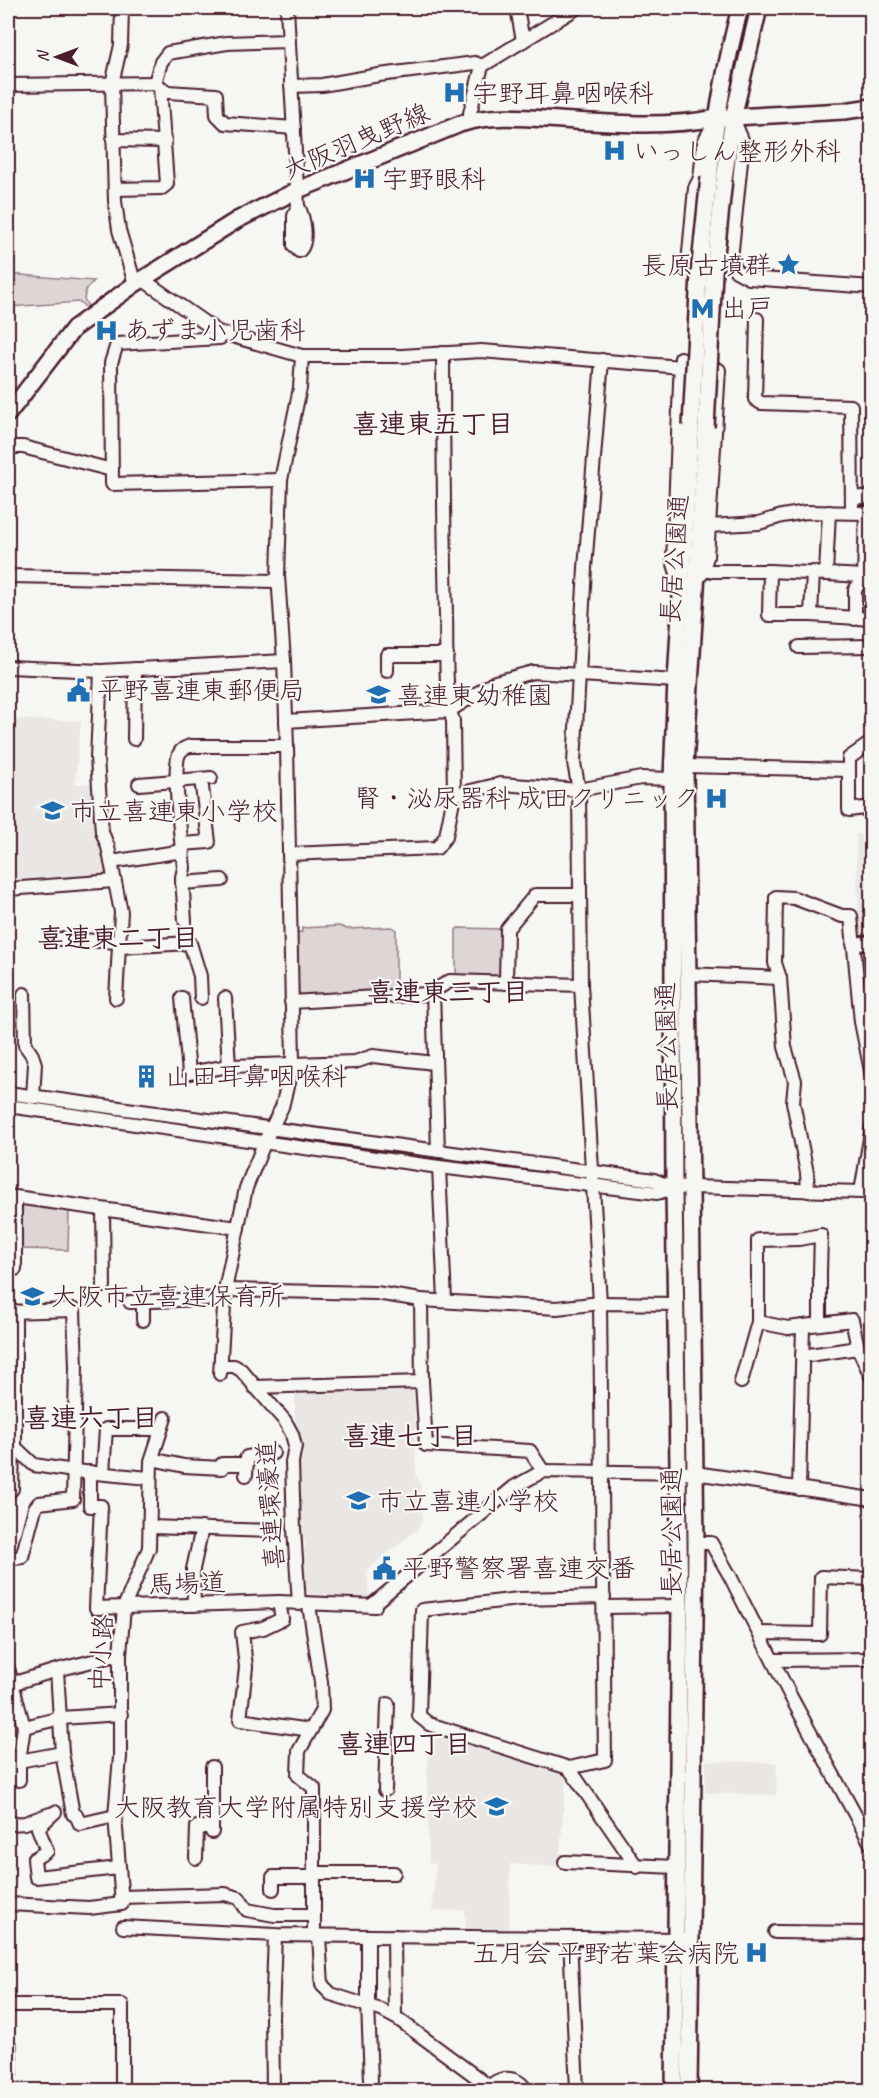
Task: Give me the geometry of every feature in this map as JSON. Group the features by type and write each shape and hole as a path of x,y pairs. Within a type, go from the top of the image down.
{"main road":[{"name":"長居公園通","path":"674,2091 682,1939 696,1543 685,766 689,586 698,426 714,273 716,118 740,8"},
{"name":"長居公園通","path":"716,178 759,8"},
{"name":"大阪羽曳野線","path":"8,414 74,328 139,282 237,220 298,190 470,120 508,117 608,124 699,121 872,107"},
{"name":"長居公園通","path":"689,586 676,681 672,779 674,1188 680,1473 676,1868 682,1939 689,2091"}],"street":[{"path":"122,8 121,45 112,84 115,189 119,230 139,282 218,332 302,356 402,356 481,351 681,363 719,370 707,557 702,571 689,586 673,561 681,363"},
{"path":"286,8 298,206"},
{"path":"516,8 523,41"},
{"path":"470,120 482,66 577,8"},
{"path":"115,189 162,188 167,184 165,141 157,85 162,62 168,53 227,43 289,41"},
{"path":"291,86 322,85 475,63 482,66"},
{"path":"8,85 157,85 167,92 216,95 217,116 225,123 294,128"},
{"path":"716,118 704,142 700,178 695,188 688,263 714,264 731,259"},
{"path":"733,118 743,142 731,259 736,270 748,278 872,287"},
{"path":"113,140 165,141"},
{"path":"757,319 755,399 761,403 851,406 852,511"},
{"path":"225,334 220,338 117,344 111,363 112,484 282,480"},
{"path":"289,854 437,848 446,836 454,795 453,721 449,711 443,519 443,353"},
{"path":"225,1294 246,1188 282,1107 293,1062 287,746 278,581 282,480 300,388 302,356"},
{"path":"602,360 585,568 574,763 579,790 581,985 600,1303 603,1473 604,1602 605,1760 569,1768 429,1724 419,1716 422,1610 519,1599 604,1602 680,1606"},
{"path":"8,447 22,447 112,470"},
{"path":"852,498 872,496"},
{"path":"709,526 759,523 782,516 829,512 866,513 865,581 855,590 855,619"},
{"path":"826,573 829,512"},
{"path":"702,571 813,572 865,581"},
{"path":"770,571 769,615 872,619"},
{"path":"811,615 813,572"},
{"path":"8,576 278,581"},
{"path":"799,647 872,646"},
{"path":"387,671 387,655 447,655"},
{"path":"8,667 101,671 284,661"},
{"path":"134,739 135,669"},
{"path":"101,671 97,758 102,832 111,862 121,912 116,998"},
{"path":"286,721 449,711 495,682 533,672 676,681"},
{"path":"872,742 849,758 849,810 872,807"},
{"path":"185,921 182,883 184,868 177,781 178,756 183,749 190,746 287,746"},
{"path":"685,766 849,770"},
{"path":"111,862 209,842 206,778 139,784"},
{"path":"454,795 500,784 579,790 640,778 672,779"},
{"path":"182,883 222,880"},
{"path":"8,889 114,881"},
{"path":"506,983 507,929 535,895 580,895"},
{"path":"808,1191 807,1173 793,1102 795,1081 785,1047 780,978 775,963 776,897 794,898 842,916 851,916 872,1076"},
{"path":"59,939 120,945 190,943 200,976 201,998"},
{"path":"853,944 872,942"},
{"path":"688,974 780,978"},
{"path":"291,1002 428,994 450,981 581,985"},
{"path":"433,992 438,1151"},
{"path":"24,994 25,1045 35,1064 33,1097"},
{"path":"182,998 189,1073 230,1066 293,1062 354,1062 373,1056 434,1063"},
{"path":"225,998 230,1066"},
{"path":"8,1093 654,1180 674,1188"},
{"path":"8,1106 439,1167 657,1193 674,1188 692,1187 861,1192 872,1126"},
{"path":"439,1167 445,1301"},
{"path":"15,1269 11,1234 11,1197 238,1228"},
{"path":"104,1210 104,1286"},
{"path":"741,1382 758,1322 758,1240 799,1239 821,1235 820,1324"},
{"path":"130,1302 225,1294 376,1293 421,1300 557,1308 600,1303 677,1304"},
{"name":"喜連環濠道","path":"225,1294 221,1367 234,1366 241,1370 285,1421 295,1446 292,1462 294,1529 304,1604 321,1682 322,1710 299,1751 298,1775 314,1788 314,1915 322,1985 331,1994 368,2005 395,2017 489,2089"},
{"path":"421,1300 422,1382 426,1445 530,1451 543,1471 695,1473 872,1499"},
{"path":"143,1301 143,1320"},
{"path":"8,1493 12,1489 11,1312 74,1310 73,1498 39,1503 35,1508 22,1557 8,1559"},
{"path":"758,1322 788,1328 852,1320 858,1348 872,1378"},
{"path":"799,1489 803,1326"},
{"path":"802,1356 858,1348"},
{"path":"254,1387 422,1382"},
{"name":"中小路","path":"103,1473 106,1429 163,1424 152,1459 149,1478 148,1548 124,1607 120,1654 120,1757 115,1816 122,1900"},
{"path":"12,1445 34,1465 149,1478"},
{"path":"152,1459 184,1466 222,1466 246,1469 247,1457 273,1453"},
{"name":"馬場道","path":"90,1472 90,1506 101,1506 96,1608 279,1602 373,1606 514,1487 543,1471"},
{"path":"150,1527 274,1531"},
{"path":"194,1605 193,1569 202,1528"},
{"path":"696,1543 711,1543 872,1846"},
{"path":"759,1633 819,1634 821,1577 872,1579"},
{"path":"279,1602 282,1619 263,1628 242,1632 246,1667 240,1720 311,1730"},
{"path":"10,1685 120,1654"},
{"path":"772,1660 872,1659"},
{"path":"8,1668 10,1685 24,1727 19,1780"},
{"path":"57,1670 62,1753 73,1814 76,1815 80,1824 115,1816"},
{"path":"385,1790 388,1704"},
{"path":"24,1727 61,1718 121,1714"},
{"path":"19,1761 62,1753"},
{"path":"196,1858 197,1827 212,1830 212,1767"},
{"path":"569,1768 637,1867"},
{"path":"11,1824 25,1823 70,1805"},
{"path":"55,1812 38,1828 48,1851 34,1859 36,1877 119,1868"},
{"path":"565,1862 676,1868"},
{"path":"273,1889 273,1877 394,1873"},
{"path":"8,1904 89,1908 122,1900 225,1894 239,1898 248,1911 274,1915 314,1915"},
{"path":"123,1927 317,1936 682,1939"},
{"path":"775,1932 872,1933"},
{"path":"274,2088 272,2018 275,1935"},
{"path":"368,1936 371,2080"},
{"path":"394,1936 395,2017"},
{"path":"570,1938 577,2091"},
{"path":"8,2005 122,2005 122,2091"},
{"path":"489,2089 495,2082 509,2078 519,2082 526,2091"}],"shaded area":[{"path":"8,270 9,274 94,281 86,289 84,299 88,306 86,308 80,302 8,307"},
{"name":"市立喜連東小学校","path":"8,719 81,721 75,784 95,784 97,837 106,853 108,879 8,885"},
{"path":"856,834 871,836 871,936 859,937"},
{"path":"339,926 347,929 392,927 396,930 396,992 299,996 295,992 294,933 302,932 302,928"},
{"path":"458,928 504,929 502,978 456,977 456,930"},
{"path":"18,1201 69,1208 68,1250 17,1249"},
{"name":"市立喜連小学校","path":"409,1389 414,1393 416,1475 420,1484 423,1518 418,1529 367,1570 369,1599 317,1598 304,1590 305,1541 299,1539 295,1466 295,1390"},
{"name":"大阪教育大学附属特別支援学校","path":"435,1733 490,1748 566,1775 559,1867 510,1864 509,1932 466,1930 465,1910 432,1911 436,1864 429,1863 427,1777 430,1734"},
{"path":"706,1761 777,1763 776,1795 705,1793"},
{"path":"8,2042 17,2042 18,2075 8,2075"}],"place":[{"name":"宇野耳鼻咽喉科","path":"454,93"},
{"name":"いっしん整形外科","path":"615,151"},
{"name":"宇野眼科","path":"364,179"},
{"name":"長原古墳群","path":"789,265"},
{"name":"出戸","path":"703,308"},
{"name":"あずま小児歯科","path":"106,330"},
{"name":"平野喜連東郵便局","path":"79,690"},
{"name":"喜連東幼稚園","path":"379,695"},
{"name":"腎・泌尿器科 成田クリニック","path":"717,798"},
{"name":"市立喜連東小学校","path":"52,811"},
{"name":"山田耳鼻咽喉科","path":"147,1076"},
{"name":"大阪市立喜連保育所","path":"33,1296"},
{"name":"市立喜連小学校","path":"359,1501"},
{"name":"平野警察署喜連交番","path":"384,1568"},
{"name":"大阪教育大学附属特別支援学校","path":"496,1807"},
{"name":"五月会 平野若葉会病院","path":"757,1953"}],"district":[{"name":"喜連東五丁目","path":"433,424"},
{"name":"喜連東二丁目","path":"118,938"},
{"name":"喜連東三丁目","path":"448,992"},
{"name":"喜連六丁目","path":"91,1418"},
{"name":"喜連七丁目","path":"410,1436"},
{"name":"喜連四丁目","path":"404,1744"}]}
